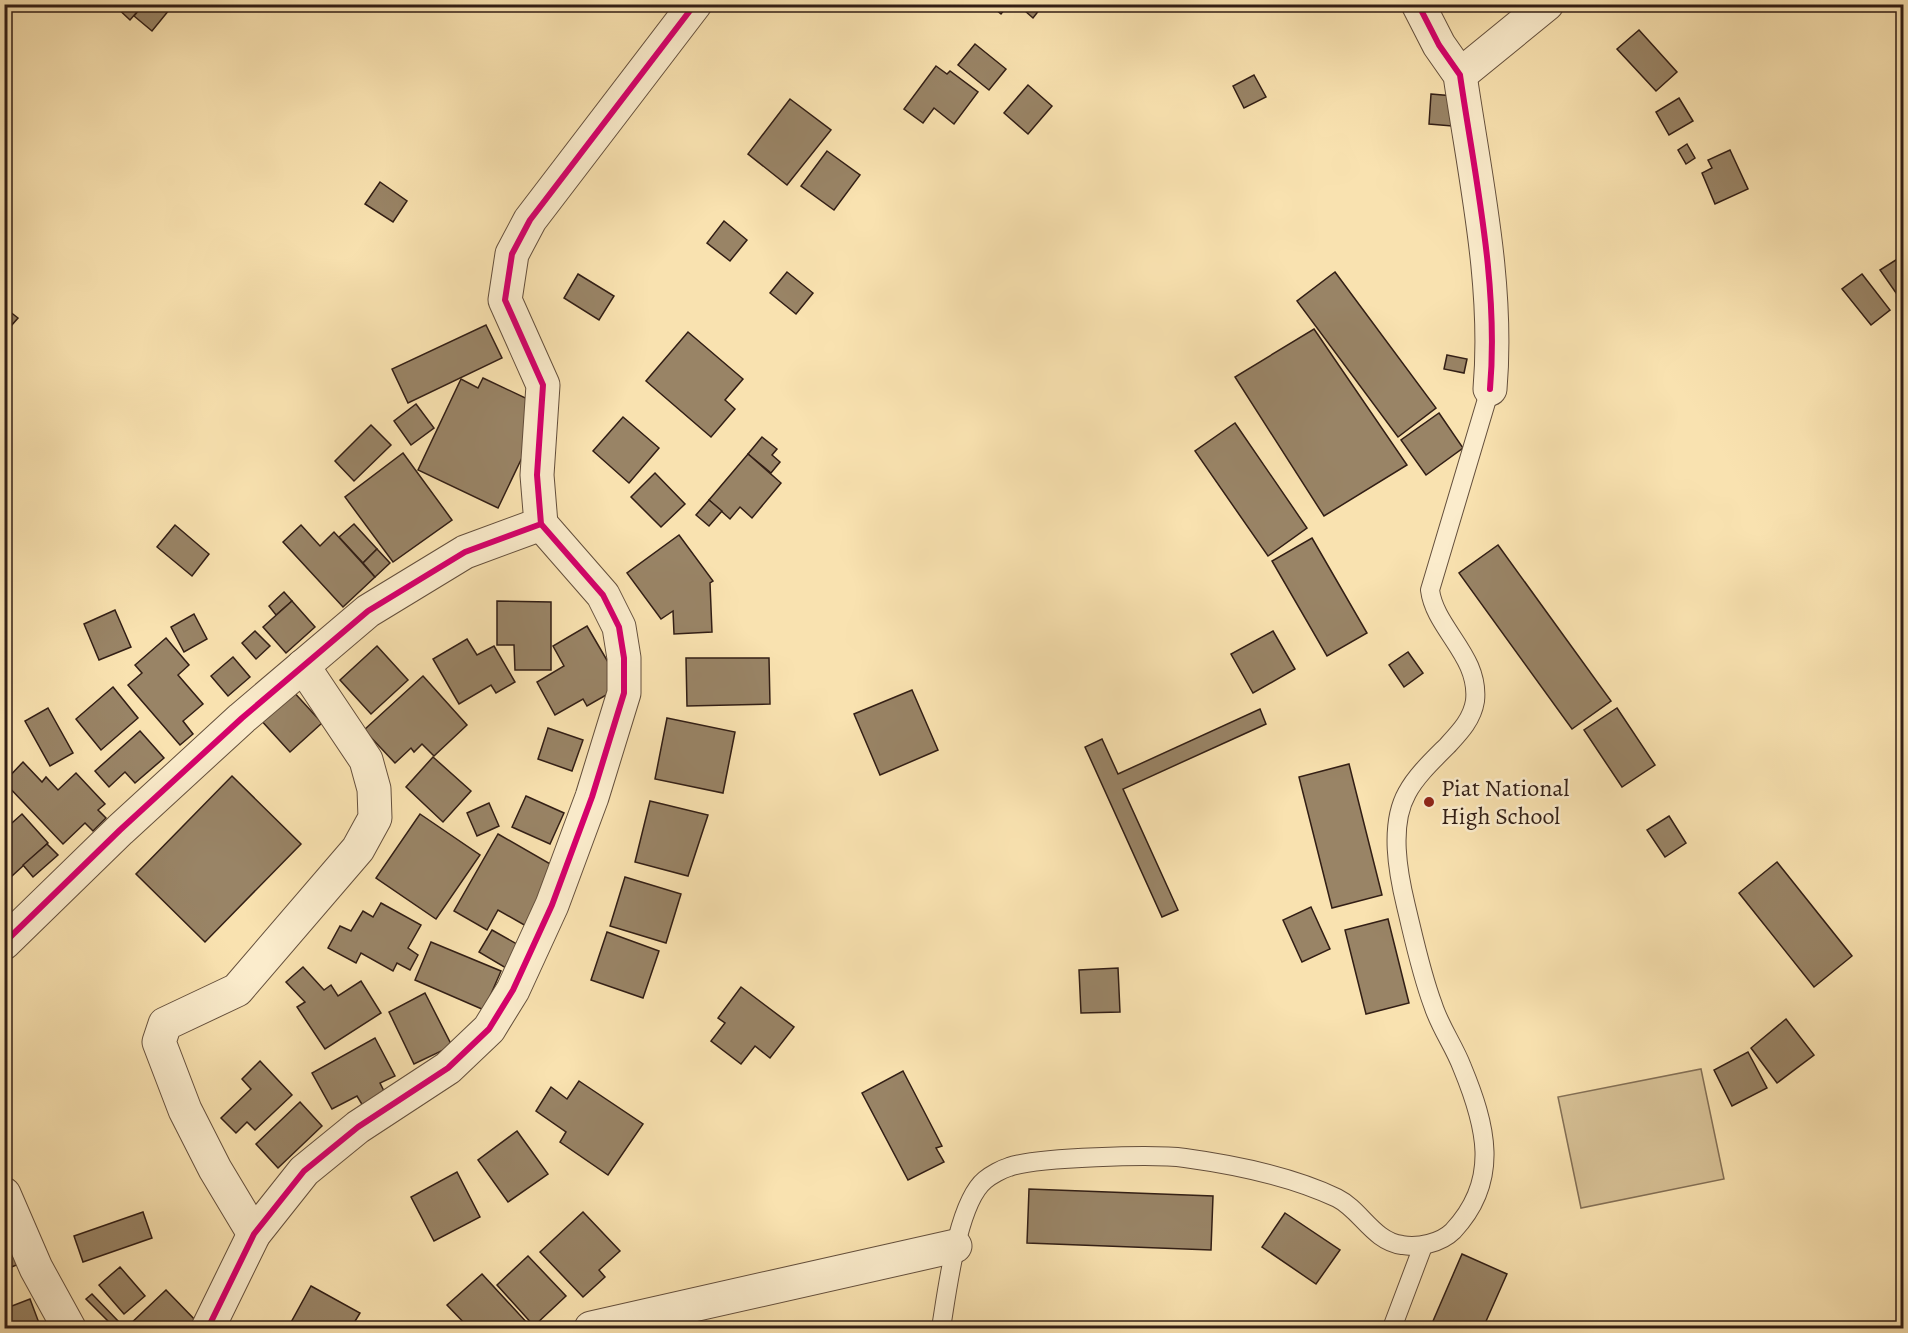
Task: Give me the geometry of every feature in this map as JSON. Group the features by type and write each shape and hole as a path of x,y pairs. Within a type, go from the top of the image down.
{"street":[{"path":"208,1329 254,1234 304,1171 358,1127 448,1068 489,1029 513,990 552,905 592,797 624,693 624,658 619,627 603,595 541,524 537,475 543,385 505,300 512,254 530,220 695,4"},
{"path":"1418,4 1439,45 1460,75 1491,296 1493,354 1490,389"},
{"path":"1460,75 1546,4"},
{"path":"4,943 120,830 368,611 465,552 541,524"},
{"path":"254,1234 215,1169 185,1110 159,1042 165,1024 237,990 358,849 375,818 374,789 366,760 303,666"},
{"path":"4,1194 36,1268 69,1329"},
{"path":"591,1329 955,1246"}],"lane":[{"path":"941,1329 955,1246 970,1203 983,1181 1010,1166 1059,1160 1183,1158 1304,1184 1341,1200 1380,1237 1400,1245 1423,1246 1450,1235 1467,1214 1479,1193 1487,1158 1480,1120 1462,1066 1433,1008 1404,899 1396,831 1406,793 1466,726 1475,702 1474,679 1457,641 1436,610 1430,590 1490,389"},
{"path":"1392,1329 1423,1246"}],"shaded area":[{"path":"1701,1069 1724,1179 1581,1208 1558,1097"}],"building":[{"path":"113,4 144,4 130,20"},
{"path":"144,4 174,4 152,31 134,16"},
{"path":"989,4 1009,4 1001,14"},
{"path":"1017,4 1044,4 1033,18"},
{"path":"1639,30 1677,72 1656,91 1617,49"},
{"path":"975,44 1006,69 989,90 958,65"},
{"path":"936,66 947,74 950,71 978,92 954,124 934,108 923,123 904,109"},
{"path":"1254,75 1266,97 1244,108 1233,86"},
{"path":"1028,85 1052,106 1028,134 1004,113"},
{"path":"1431,94 1454,96 1452,126 1429,124"},
{"path":"1679,98 1693,121 1669,135 1656,112"},
{"path":"790,99 831,130 787,185 748,154"},
{"path":"1687,144 1695,158 1686,164 1678,150"},
{"path":"1730,150 1748,189 1715,204 1702,173 1712,168 1708,160"},
{"path":"827,151 860,175 834,210 801,186"},
{"path":"380,182 407,201 393,222 365,204"},
{"path":"724,221 747,240 730,261 707,243"},
{"path":"1902,256 1904,259 1903,303 1880,270"},
{"path":"787,272 813,293 796,314 770,293"},
{"path":"1335,272 1436,408 1398,437 1297,301"},
{"path":"578,274 614,296 599,320 564,298"},
{"path":"1862,274 1890,310 1871,325 1842,289"},
{"path":"4,307 18,318 4,334"},
{"path":"486,325 502,358 408,403 392,369"},
{"path":"1314,329 1407,465 1324,516 1235,377"},
{"path":"688,332 743,379 725,400 735,409 711,437 646,381"},
{"path":"1447,355 1467,359 1464,373 1444,369"},
{"path":"483,378 536,403 541,418 498,508 418,470 461,379 478,388"},
{"path":"416,404 434,428 411,445 394,421"},
{"path":"1439,413 1463,448 1426,475 1401,440"},
{"path":"623,417 659,448 629,483 593,451"},
{"path":"1235,423 1307,528 1268,556 1195,451"},
{"path":"371,425 391,445 354,481 335,461"},
{"path":"762,437 777,449 772,455 780,462 771,473 748,454"},
{"path":"403,453 452,520 393,562 345,497"},
{"path":"748,454 781,483 752,518 740,507 730,519 709,500"},
{"path":"655,473 685,504 661,527 631,497"},
{"path":"709,500 722,511 709,526 696,515"},
{"path":"354,524 377,549 363,563 339,537"},
{"path":"175,525 209,554 192,576 157,547"},
{"path":"301,525 320,546 334,532 375,577 343,607 283,542"},
{"path":"679,535 713,581 710,583 712,632 674,634 673,611 661,619 627,573"},
{"path":"1312,538 1367,633 1327,656 1272,561"},
{"path":"1498,545 1611,701 1572,729 1459,573"},
{"path":"377,549 390,563 375,577 363,563"},
{"path":"284,592 292,601 276,615 269,606"},
{"path":"292,601 315,627 286,653 263,627"},
{"path":"497,601 551,602 551,670 515,670 514,645 497,645"},
{"path":"115,610 131,647 99,660 84,624"},
{"path":"194,614 207,639 184,652 171,627"},
{"path":"587,626 622,686 587,706 583,699 555,715 537,682 564,666 553,646"},
{"path":"255,631 270,646 256,659 242,643"},
{"path":"1273,631 1295,669 1253,693 1231,654"},
{"path":"166,638 189,665 178,675 203,704 183,721 193,734 180,745 128,685 142,673 135,665"},
{"path":"467,639 477,655 494,646 515,682 496,693 491,685 459,704 433,659"},
{"path":"377,646 408,680 371,714 340,680"},
{"path":"1408,652 1423,673 1404,687 1389,665"},
{"path":"233,657 250,677 228,696 211,676"},
{"path":"686,658 769,658 770,704 687,706"},
{"path":"423,676 467,725 434,756 422,744 414,752 411,748 395,763 364,730"},
{"path":"113,687 138,718 101,750 76,719"},
{"path":"291,689 322,723 290,752 259,718"},
{"path":"912,690 938,750 880,775 854,714"},
{"path":"48,708 73,753 50,766 25,721"},
{"path":"1617,708 1655,765 1622,787 1584,730"},
{"path":"1260,709 1266,724 1123,789 1178,910 1162,917 1085,747 1102,739 1118,774"},
{"path":"667,718 735,732 723,793 655,779"},
{"path":"548,728 583,740 572,771 538,759"},
{"path":"140,731 164,758 135,783 125,772 109,787 95,771"},
{"path":"433,757 471,791 443,822 406,787"},
{"path":"23,762 42,782 46,777 58,790 76,773 105,804 98,810 106,818 93,831 85,823 63,844 4,782"},
{"path":"1349,764 1382,895 1332,908 1299,777"},
{"path":"232,776 301,844 205,942 136,874"},
{"path":"526,796 564,813 550,844 512,827"},
{"path":"650,801 708,815 688,876 635,862"},
{"path":"489,803 499,826 477,836 467,813"},
{"path":"22,814 48,843 12,876 4,868 4,830"},
{"path":"420,814 480,855 436,919 376,878"},
{"path":"1669,816 1686,843 1665,857 1647,830"},
{"path":"498,834 559,869 526,926 498,910 487,930 454,911"},
{"path":"47,844 58,855 33,877 23,865"},
{"path":"1777,862 1852,956 1814,987 1739,893"},
{"path":"625,877 681,894 666,943 610,926"},
{"path":"381,903 421,925 408,948 418,955 410,970 397,963 393,971 361,953 356,963 328,948 340,926 351,931 363,911 373,917"},
{"path":"1311,907 1330,949 1302,962 1283,920"},
{"path":"1388,919 1409,1003 1366,1014 1345,930"},
{"path":"492,930 524,948 511,971 479,952"},
{"path":"607,932 659,951 643,998 591,980"},
{"path":"431,942 501,971 484,1010 415,980"},
{"path":"303,967 324,990 331,985 338,996 361,981 381,1013 325,1049 297,1007 305,1002 286,982"},
{"path":"1118,968 1120,1012 1081,1013 1079,970"},
{"path":"741,987 794,1027 770,1058 755,1046 741,1064 711,1041 725,1023 718,1018"},
{"path":"425,993 452,1046 414,1064 389,1012"},
{"path":"1786,1019 1814,1055 1777,1083 1751,1048"},
{"path":"375,1038 395,1076 380,1083 388,1099 366,1111 357,1096 332,1109 312,1073"},
{"path":"1748,1052 1767,1088 1732,1106 1714,1070"},
{"path":"260,1061 292,1095 255,1130 247,1122 236,1133 221,1118 251,1089 242,1079"},
{"path":"903,1071 942,1146 936,1148 944,1162 908,1180 862,1093"},
{"path":"579,1081 643,1124 608,1175 560,1142 566,1132 536,1111 551,1087 567,1099"},
{"path":"300,1102 322,1126 278,1168 256,1144"},
{"path":"517,1131 548,1174 508,1202 478,1160"},
{"path":"457,1172 480,1217 434,1241 411,1197"},
{"path":"1029,1189 1213,1196 1211,1250 1027,1243"},
{"path":"143,1212 152,1238 83,1262 74,1236"},
{"path":"583,1212 620,1251 599,1270 605,1277 583,1297 540,1252"},
{"path":"1285,1213 1340,1250 1316,1284 1262,1247"},
{"path":"4,1227 19,1264 4,1270"},
{"path":"1462,1254 1507,1274 1483,1328 1430,1328"},
{"path":"528,1256 566,1296 534,1326 497,1285"},
{"path":"120,1267 145,1296 124,1314 99,1285"},
{"path":"482,1274 530,1326 527,1328 469,1328 447,1305"},
{"path":"311,1286 360,1313 351,1328 293,1328 289,1326"},
{"path":"166,1290 198,1323 192,1328 126,1328"},
{"path":"92,1294 120,1323 115,1328 86,1299"},
{"path":"30,1299 39,1323 26,1328 4,1328 4,1309"}],"cycle path":[{"path":"4,943 120,830 242,718 368,611 465,552 541,524 537,475 543,385 505,300 512,254 530,220 695,4"},
{"path":"1418,4 1439,45 1460,75 1488,271 1492,350 1490,389"},
{"path":"208,1328 254,1234 304,1171 358,1127 448,1068 489,1029 513,990 552,905 592,797 624,693 624,658 619,627 603,595 541,524"}],"place":[{"name":"Piat National High School","path":"1429,802"}]}
